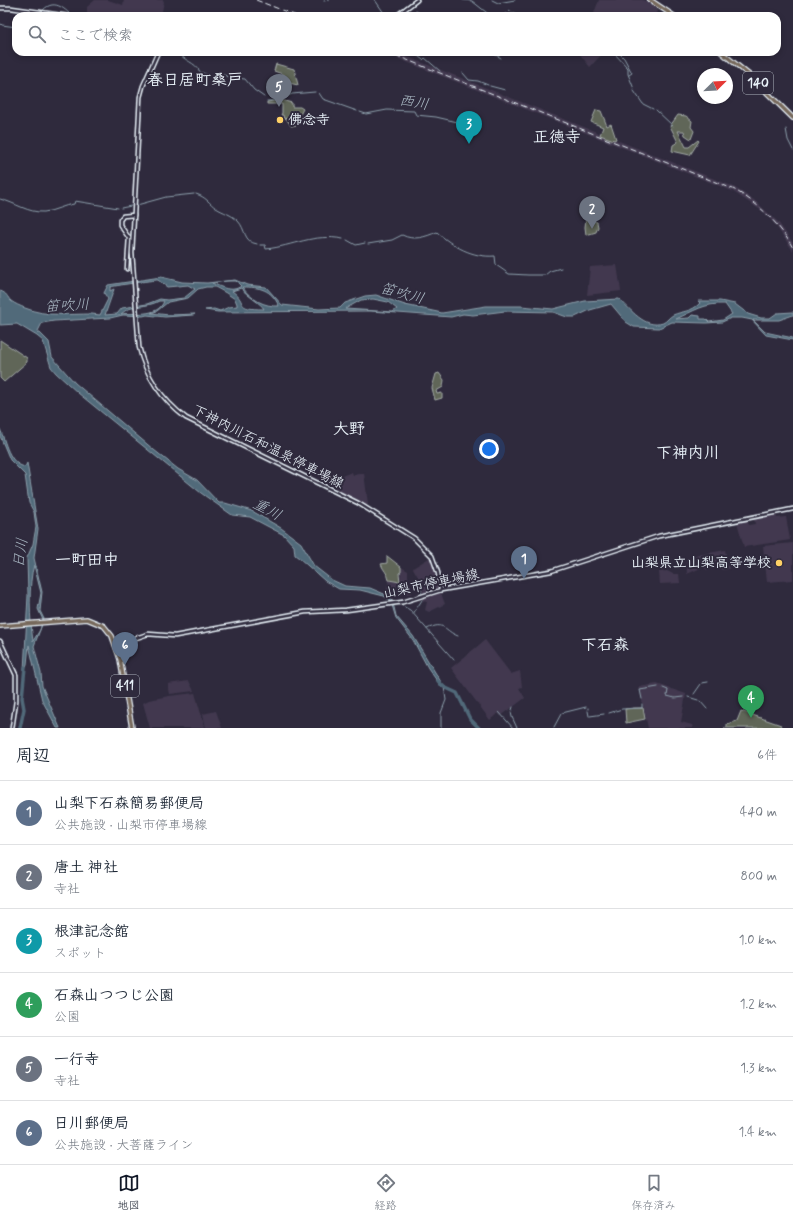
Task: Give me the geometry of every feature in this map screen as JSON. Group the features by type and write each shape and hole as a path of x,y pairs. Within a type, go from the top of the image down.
{"highway":[{"path":"650,0 668,12"},
{"name":"140","path":"726,56 748,74 793,118"},
{"name":"411","path":"0,626 21,626 80,620 94,621 107,629 115,645 122,669 132,728"}],"main road":[{"path":"401,12 417,0"},
{"path":"0,8 41,12"},
{"name":"下神内川石和温泉停車場線","path":"156,56 143,86 140,97 132,253 139,347 145,367 156,388 173,408 198,424 362,505 414,538 432,556 438,573 441,590"},
{"path":"126,269 129,238 120,225 120,220 123,216 134,215"},
{"name":"山梨市停車場線","path":"115,645 148,634 175,636 305,612 356,609 403,602 441,590 540,574 658,536 793,509"},
{"path":"0,641 16,675 16,701 12,728"}],"shaded area":[{"path":"95,0 108,0 123,5 124,0 163,0 164,2 162,12 87,12 87,7"},
{"path":"599,0 643,0 654,6 657,11 657,12 594,12"},
{"path":"391,56 408,57 732,186 754,200 778,222 793,243 793,251 765,213 732,191"},
{"path":"581,56 600,56 590,67"},
{"path":"617,265 621,291 587,295 590,267"},
{"path":"352,472 353,475 364,473 368,504 366,507 341,495 340,491 333,485 339,477"},
{"path":"776,513 777,518 786,517 790,540 744,547 737,522 747,520 749,525 755,524 754,517"},
{"name":"山梨県立山梨高等学校","path":"793,543 793,580 767,582 763,546"},
{"path":"725,550 729,569 722,570 717,566 707,570 703,567 687,574 686,560 698,555"},
{"path":"432,556 438,573 445,604 429,612 425,610 427,602 423,601 422,584 413,568"},
{"path":"401,567 408,571 412,593 396,595 386,591 389,580 400,582"},
{"path":"667,571 673,574 679,574 680,583 660,584 659,572"},
{"path":"485,640 511,674 520,671 522,687 519,688 525,698 501,716 498,713 490,720 451,668"},
{"path":"189,681 194,691 170,694 168,684"},
{"path":"657,684 686,694 681,722 692,725 693,728 648,728 639,687"},
{"path":"195,693 205,728 150,728 143,703 149,700 169,696"},
{"path":"216,711 222,728 206,728 203,714"}],"green space":[{"path":"276,64 294,69 298,85 284,82 285,75 274,71"},
{"path":"281,100 292,103 292,107 300,107 303,109 297,120 297,125 291,126 286,118 284,119 283,115 281,115 282,104 267,104 267,102"},
{"path":"596,110 601,111 607,126 611,124 616,139 614,140 600,135 603,127 591,122"},
{"path":"678,115 686,116 692,121 691,127 694,131 691,139 685,135 684,131 678,131 686,147 689,147 698,140 699,141 690,155 672,151 673,145 678,142 670,126"},
{"path":"586,219 597,222 598,227 596,232 586,235"},
{"path":"0,340 27,358 27,362 4,382 0,378"},
{"path":"439,373 444,380 443,387 436,391 437,394 442,393 442,398 435,400 432,388 436,374"},
{"path":"387,556 401,567 401,572 399,573 400,582 389,580 388,575 381,564 387,563"},
{"path":"643,708 645,719 626,723 625,709"},
{"path":"741,711 781,725 779,728 724,728 727,727 727,724 737,721"}],"water":[{"path":"161,277 182,282 207,283 235,280 247,285 266,287 282,305 319,309 340,308 345,303 365,296 376,295 405,305 442,313 486,306 521,306 553,309 585,301 619,299 638,317 644,321 656,324 663,323 673,315 694,308 700,303 698,301 720,301 735,304 748,314 761,318 770,318 777,313 793,312 793,315 779,320 753,320 765,332 793,338 793,340 766,335 752,320 742,318 731,318 722,322 706,323 672,322 659,328 634,327 626,322 611,304 590,310 575,317 567,317 553,312 505,311 473,315 463,314 451,317 371,311 218,312 205,310 214,309 220,311 229,307 237,306 235,299 215,287 198,289 188,298 168,302 157,311 151,313 169,315 195,314 193,315 165,317 123,315 110,318 42,323 37,333 40,333 49,342 52,357 75,383 154,450 178,469 197,480 219,503 225,503 252,511 281,528 301,543 314,566 332,580 345,586 370,588 389,596 393,603 396,616 413,636 441,682 442,688 428,668 413,640 396,618 391,602 384,596 360,590 339,589 325,581 295,555 294,546 284,535 250,517 232,515 201,493 78,393 51,367 43,341 37,336 17,324 0,325 0,291 6,294 14,303 33,311 58,314 100,315 108,299 104,293 108,285","holes":["158,280 167,287 188,285 195,289 184,298 167,300 160,299 147,304 122,308 117,314 105,315 114,289 110,291 110,287","236,281 241,286 230,289 223,288 212,283","242,287 264,290 276,300 279,306 263,304 249,295","241,288 264,309 248,308 243,304 237,295 232,291","373,299 388,302 397,309 393,312 345,309 361,300","159,301 164,301 161,306 151,312 121,314 134,307 149,305","725,304 732,314 723,320 709,322 706,319 700,319 700,316 692,315 689,318 676,319 699,308"]},
{"path":"0,429 11,457 19,465 25,467 27,463 38,529 34,558 42,592 40,611 44,619 40,629 43,620 38,609 41,593 34,565 30,592 32,633 33,641 40,630 34,646 41,673 42,686 60,728 57,728 42,700 29,645 27,664 24,671 28,595 27,558 33,544 36,527 34,512 29,503 25,475 10,460 0,436"}],"waterway":[{"path":"324,1 329,0"},
{"path":"375,0 383,12"},
{"path":"463,0 472,1 486,12"},
{"path":"492,0 498,3 515,0"},
{"name":"西川","path":"42,11 49,6 56,5 60,6 68,12"},
{"path":"507,12 509,10 512,12"},
{"name":"西川","path":"0,23 2,25 12,26"},
{"name":"西川","path":"181,56 196,66 200,72 208,75"},
{"path":"418,56 423,60 425,58 440,71"},
{"path":"497,56 501,58"},
{"path":"617,56 628,68 628,74 634,89"},
{"path":"622,56 632,73 629,75"},
{"path":"463,73 469,80 478,81 488,85"},
{"name":"西川","path":"220,74 233,78 245,79 254,90 264,97"},
{"path":"490,86 505,90"},
{"path":"634,91 643,104 653,109"},
{"name":"西川","path":"267,101 280,100 292,94 315,92"},
{"name":"西川","path":"319,93 323,99 357,111"},
{"name":"西川","path":"360,112 366,114 387,110 414,111 416,115 436,117 466,124"},
{"path":"656,110 673,126"},
{"path":"786,129 788,140 793,150"},
{"path":"137,205 166,197 194,194"},
{"path":"196,194 205,198 216,208 238,221 249,241 257,244"},
{"path":"0,199 38,212 44,212 74,204 75,201 118,208"},
{"path":"121,208 131,206"},
{"path":"368,244 392,240 402,235 415,238 424,237 437,232 449,242 463,250 479,255 495,256 496,265 509,274 545,275 550,271 561,268"},
{"path":"260,245 265,245 266,249 313,239 343,239"},
{"path":"347,240 356,245 365,243"},
{"path":"421,593 422,584"},
{"path":"413,614 422,600"},
{"path":"399,604 410,610 454,660"},
{"path":"427,629 441,626 458,636"},
{"path":"20,728 24,709 22,698 25,667"},
{"name":"重川","path":"438,681 444,687 457,693 470,719 479,728"},
{"path":"702,683 708,682"},
{"path":"694,694 701,684"},
{"path":"441,728 441,713 446,700 444,687"},
{"path":"642,699 640,690 658,687"},
{"path":"663,688 668,690 667,696 675,698 683,697"},
{"path":"688,697 698,700"},
{"path":"700,701 707,709"},
{"path":"609,713 622,709 642,708 642,704"},
{"path":"562,713 586,707"},
{"path":"588,711 589,716"},
{"path":"499,712 513,728"},
{"path":"511,712 517,728"},
{"path":"554,727 561,714"},
{"path":"590,716 604,714"},
{"path":"535,728 540,728"}],"railway":[{"path":"256,0 287,12"},
{"path":"397,56 733,189 767,214 781,230 793,248"}],"place":[{"name":"一行寺","path":"279,107"},
{"name":"佛念寺","path":"280,120"},
{"name":"根津記念館","path":"469,144"},
{"name":"唐土 神社","path":"592,229"},
{"name":"山梨県立山梨高等学校","path":"779,563"},
{"name":"山梨下石森簡易郵便局","path":"524,579"},
{"name":"日川郵便局","path":"125,665"},
{"name":"石森山つつじ公園","path":"751,718"}],"district":[{"name":"春日居町桑戸","path":"195,80"},
{"name":"正徳寺","path":"557,137"},
{"name":"大野","path":"349,429"},
{"name":"下神内川","path":"688,453"},
{"name":"一町田中","path":"87,560"},
{"name":"下石森","path":"605,645"}],"water label":[{"name":"笛吹川","path":"402,294"},
{"name":"笛吹川","path":"67,306"},
{"name":"日川","path":"21,553"}]}
